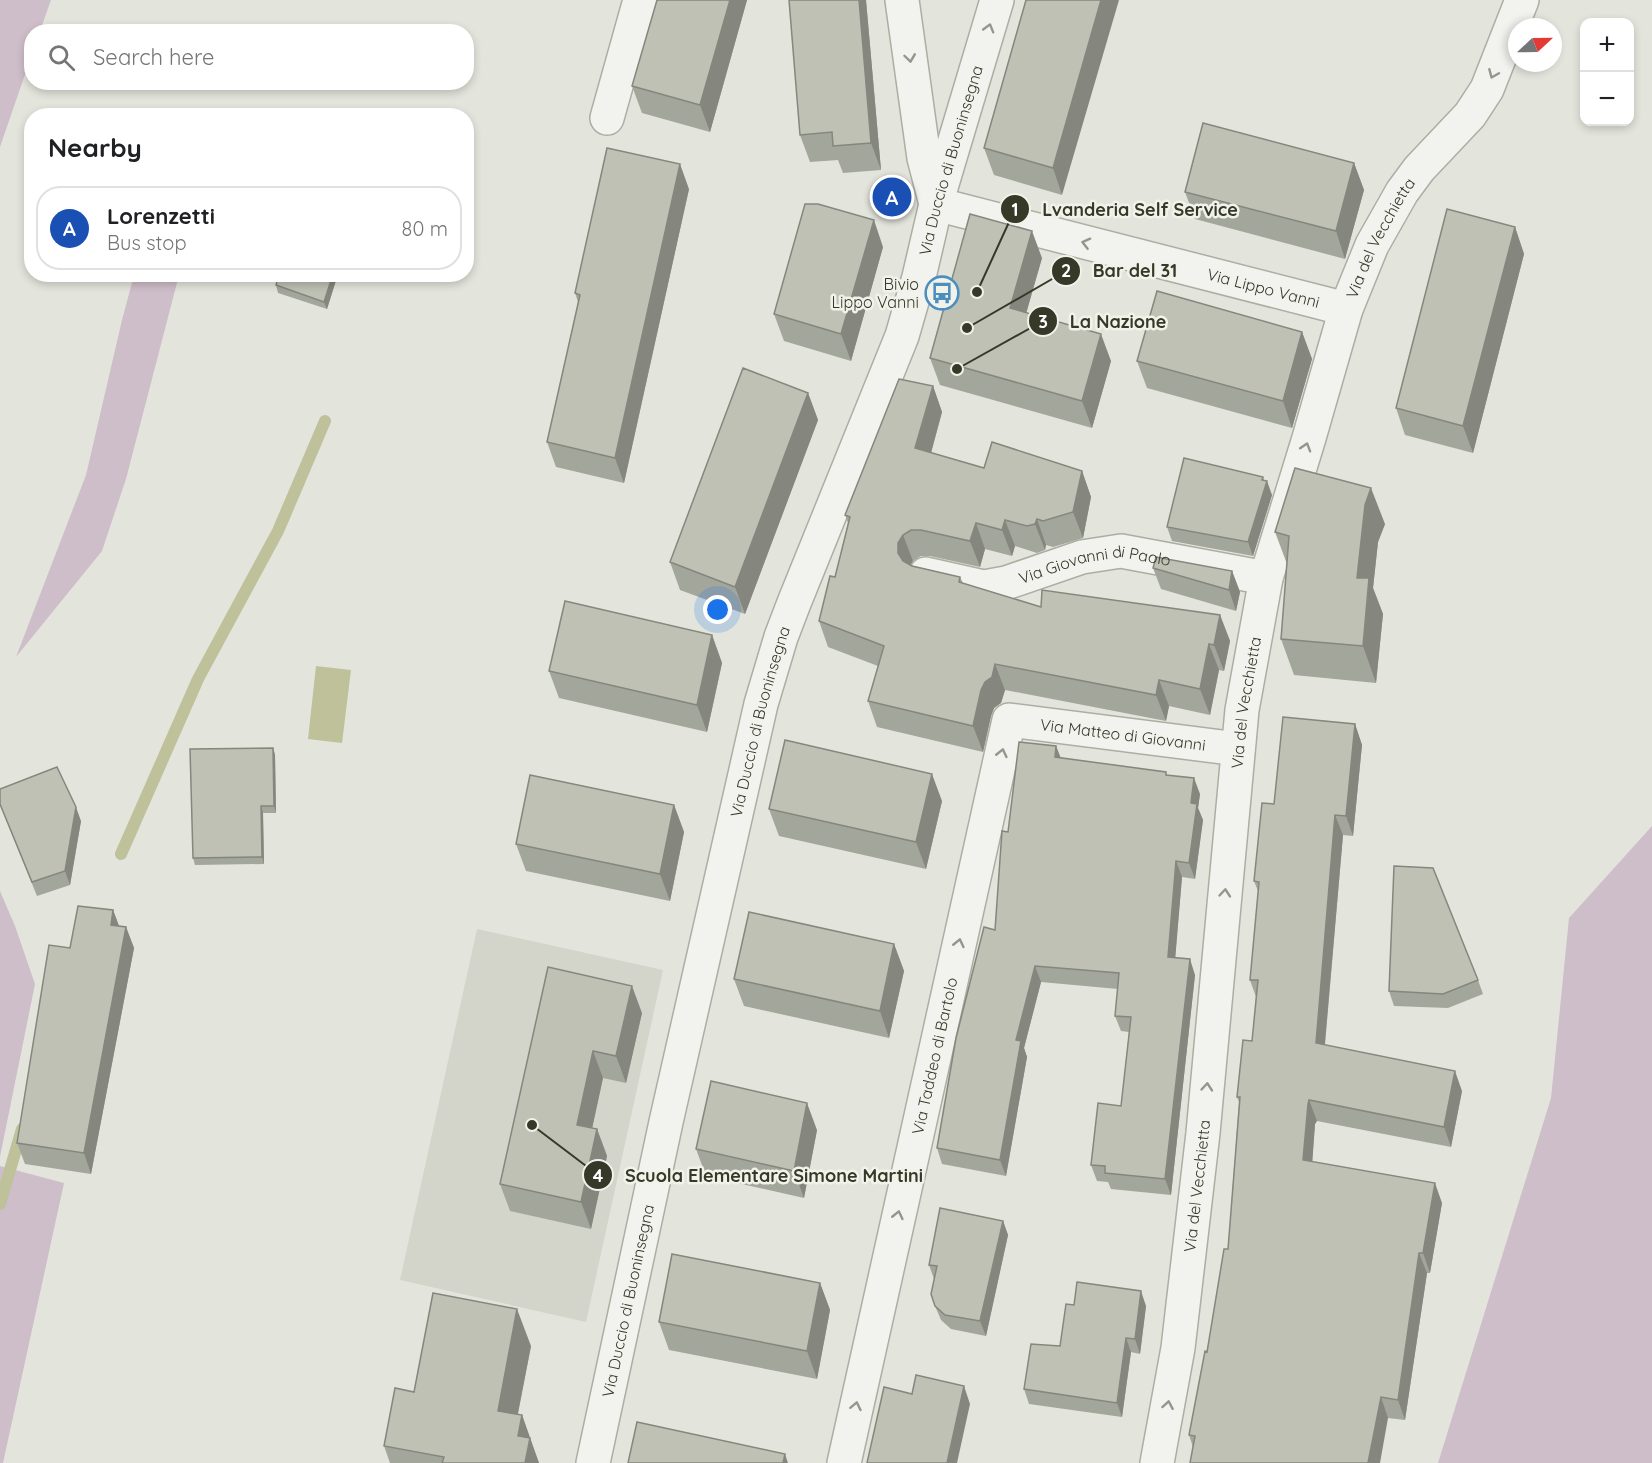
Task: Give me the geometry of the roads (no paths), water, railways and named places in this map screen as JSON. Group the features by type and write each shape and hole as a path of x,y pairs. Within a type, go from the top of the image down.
{"street":[{"path":"607,118 640,0"},
{"path":"902,0 924,158 936,204"},
{"name":"Via Duccio di Buoninsegna","path":"593,1463 674,1088 761,704 794,603 902,336 936,204 997,0"},
{"name":"Via del Vecchietta","path":"1157,1463 1178,1348 1203,1133 1242,710 1266,578 1346,309 1372,244 1402,192 1419,169 1470,115 1487,88 1522,0"},
{"name":"Via Lippo Vanni","path":"936,204 1346,309"},
{"name":"Via Giovanni di Paolo","path":"926,574 984,587 1006,583 1082,557 1121,551 1266,578"},
{"name":"Via Matteo di Giovanni","path":"1009,720 1238,749"},
{"name":"Via Taddeo di Bartolo","path":"844,1463 1009,720"}],"waterway":[{"path":"121,854 198,679 278,531 325,421"},
{"path":"0,1204 22,1129"}],"place":[{"name":"Lorenzetti","path":"892,197"},
{"name":"Lvanderia Self Service","path":"977,292"},
{"name":"Bivio Lippo Vanni","path":"942,293"},
{"name":"Bar del 31","path":"967,328"},
{"name":"La Nazione","path":"957,369"},
{"name":"Scuola Elementare Simone Martini","path":"532,1125"}]}
